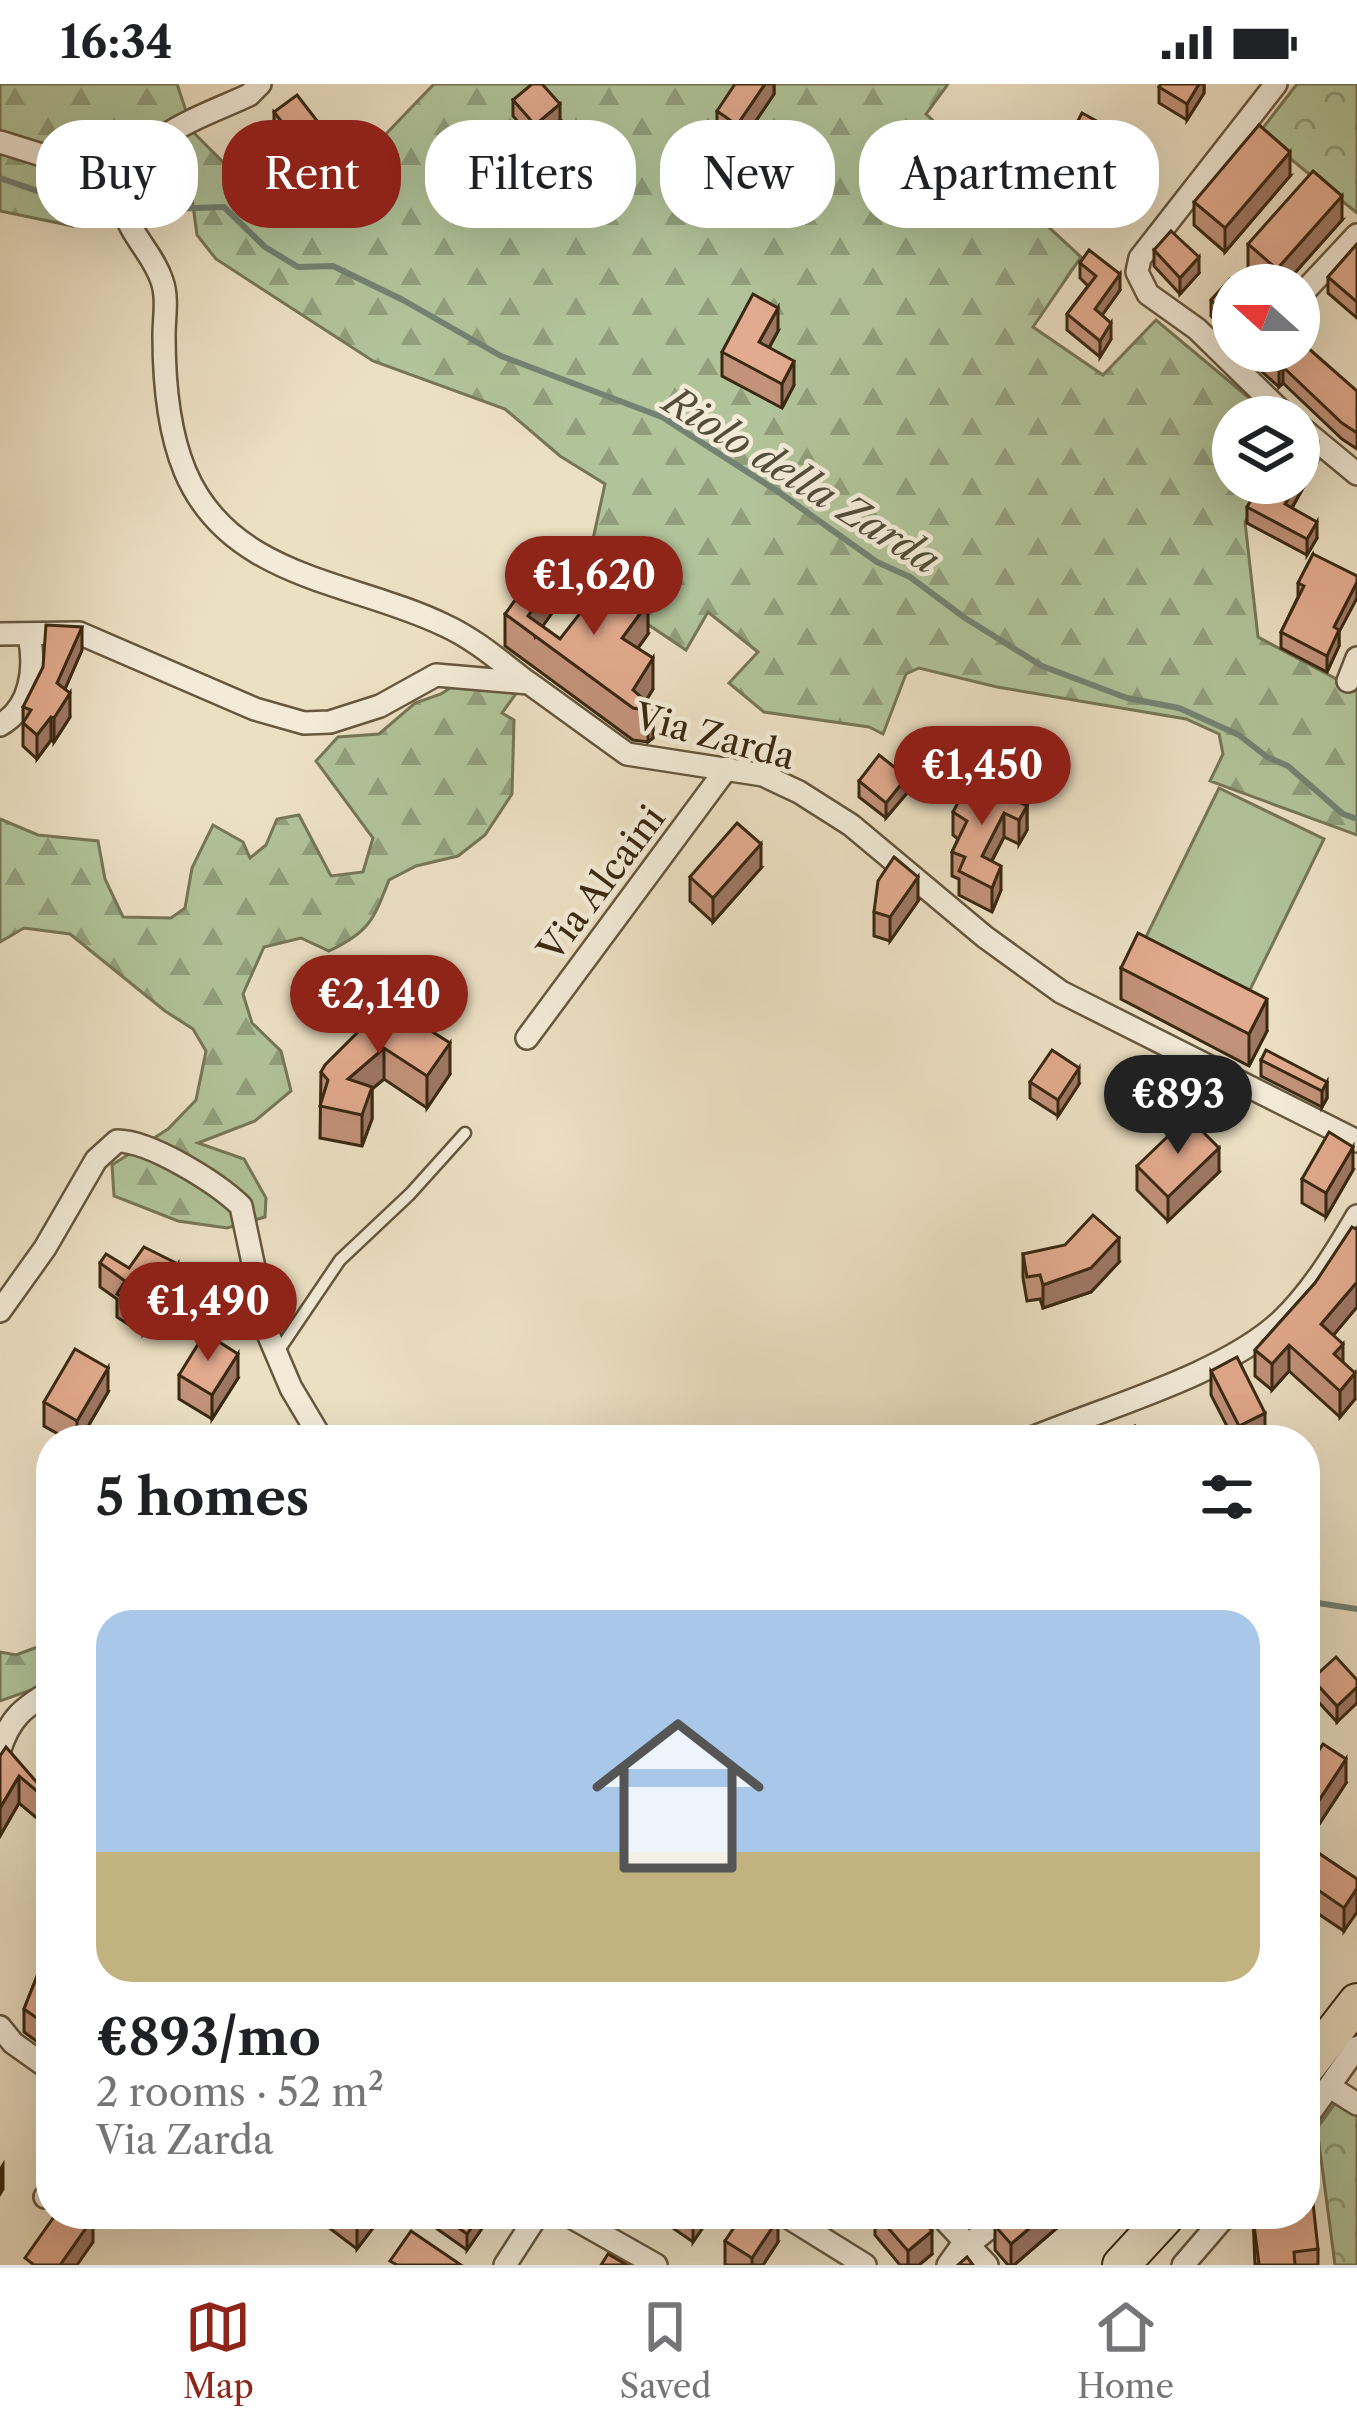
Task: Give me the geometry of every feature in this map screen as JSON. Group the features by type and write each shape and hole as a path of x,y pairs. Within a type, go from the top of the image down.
{"highway":[{"path":"1320,2022 1357,1975"},
{"path":"1320,2074 1357,2002"},
{"path":"1120,2265 1154,2229"},
{"path":"1146,2265 1178,2229"}],"street":[{"path":"197,120 249,95 260,84"},
{"path":"1212,339 1148,294 1136,272 1140,258 1276,84"},
{"path":"0,142 36,153"},
{"name":"Via Zarda","path":"134,228 156,262 165,288 167,393 184,470 216,518 242,544 268,561 443,624 627,754 763,775 800,792 851,825 985,937 1061,992 1357,1141"},
{"path":"1320,275 1357,235"},
{"path":"1252,372 1271,396"},
{"path":"1320,443 1357,474"},
{"path":"0,634 79,633 255,709 304,723 330,722 380,706 436,675 530,683"},
{"path":"0,724 17,715 26,693 34,658 29,636"},
{"path":"1348,681 1357,658"},
{"name":"Via Alcaini","path":"527,1038 727,768"},
{"path":"0,1311 46,1248 96,1160 117,1141 125,1140 189,1169 241,1206 268,1334 313,1425"},
{"path":"1065,1425 1204,1369 1260,1337 1300,1299 1357,1216"},
{"path":"5,1754 8,1724 36,1700"},
{"path":"0,2027 36,2059"},
{"path":"1320,2076 1357,2047"},
{"path":"1320,2079 1357,2104"},
{"path":"505,2265 528,2229"},
{"path":"592,2229 656,2265"},
{"path":"806,2229 865,2265"},
{"path":"953,2229 987,2265"},
{"path":"948,2265 986,2229"},
{"path":"1183,2265 1214,2229"}],"lane":[{"path":"276,1353 331,1271 465,1133"}],"green space":[{"path":"0,84 177,84 189,120 36,120 36,218 0,211"},
{"path":"434,84 948,84 926,114 933,120 859,120 859,228 1050,228 1081,257 1033,327 1103,375 1156,320 1212,367 1212,372 1247,396 1212,396 1212,504 1256,504 1245,522 1258,637 1357,690 1357,835 1210,781 1223,754 1219,734 1186,719 997,687 919,668 906,674 883,734 869,727 764,712 729,683 758,652 708,612 686,650 607,597 573,607 547,591 586,571 605,484 560,456 505,409 373,361 216,259 197,235 198,137 222,161 222,228 401,228 399,120"},
{"path":"1297,84 1357,84 1357,213 1259,133"},
{"path":"475,672 515,695 502,713 514,720 512,794 485,835 458,856 416,866 389,880 368,924 329,951 301,938 264,947 243,994 252,1023 281,1051 291,1091 255,1121 198,1143 244,1159 266,1198 265,1217 227,1228 178,1221 114,1196 112,1165 168,1129 196,1100 206,1051 193,1029 70,934 24,928 0,942 0,819 38,835 98,841 105,879 123,917 171,918 185,908 192,868 213,825 243,842 250,858 266,845 277,819 299,815 331,876 363,872 373,838 316,761 338,737 379,734 415,703 441,694"},
{"path":"1219,788 1324,839 1244,1002 1139,951"},
{"path":"36,1648 36,1688 0,1701 0,1652 16,1655"},
{"path":"1336,2102 1357,2115 1357,2265 1335,2265 1320,2124"}],"building":[{"path":"532,84 542,84 560,104 541,120 531,120 513,100"},
{"path":"735,84 765,84 740,120 730,120 717,111"},
{"path":"1161,84 1199,84 1187,104"},
{"path":"297,95 316,120 280,120 274,112"},
{"path":"1259,125 1290,152 1225,228 1194,202"},
{"path":"1313,171 1342,196 1281,264 1271,264 1248,244"},
{"path":"1171,231 1199,257 1180,278 1154,250"},
{"path":"1357,244 1357,302 1328,277"},
{"path":"1089,250 1120,274 1095,309 1111,323 1100,341 1067,314 1096,276 1080,263"},
{"path":"753,294 778,308 759,342 794,361 782,384 722,352"},
{"path":"1320,358 1357,391 1357,433 1320,402 1320,396 1314,396 1288,372 1320,372"},
{"path":"1285,504 1317,522 1307,539 1247,507"},
{"path":"1313,554 1357,576 1334,627 1339,630 1327,656 1281,632 1304,586 1298,583"},
{"path":"538,569 552,582 528,616 560,639 599,589 610,596 617,583 648,603 622,638 653,658 633,690 653,707 648,711 633,708 505,614"},
{"path":"46,625 82,627 57,683 70,693 37,735 23,723 31,710 23,707 43,667"},
{"path":"879,755 907,777 886,803 859,781"},
{"path":"971,778 1027,806 1019,820 1004,813 982,856 1001,866 992,888 959,871 965,857 952,852 967,821 953,812"},
{"path":"737,823 761,844 713,898 690,877"},
{"path":"894,857 918,877 890,917 874,912 878,881"},
{"path":"1138,933 1267,999 1249,1034 1121,968"},
{"path":"393,1007 402,1014 407,1007 421,1016 417,1022 450,1043 427,1076 384,1048 348,1079 372,1087 362,1115 320,1106 328,1080 321,1072 325,1065 365,1025 369,1030"},
{"path":"1052,1050 1079,1068 1058,1100 1030,1082"},
{"path":"1266,1050 1327,1082 1322,1091 1261,1060"},
{"path":"1188,1117 1219,1148 1168,1197 1137,1166"},
{"path":"1329,1132 1353,1147 1326,1193 1302,1179"},
{"path":"1093,1215 1119,1238 1091,1268 1043,1285 1040,1275 1027,1277 1023,1254 1065,1245"},
{"path":"1352,1227 1357,1227 1357,1282 1321,1324 1343,1344 1334,1354 1355,1373 1340,1391 1289,1345 1272,1364 1255,1350 1315,1283"},
{"path":"144,1247 178,1264 143,1310 117,1294 125,1281 100,1263 106,1254 129,1268"},
{"path":"205,1333 238,1354 212,1395 179,1375"},
{"path":"75,1349 108,1368 77,1421 44,1402"},
{"path":"1237,1357 1265,1413 1238,1425 1211,1371"},
{"path":"1336,1657 1357,1680 1357,1687 1337,1706 1320,1688 1320,1672"},
{"path":"1323,1744 1346,1759 1320,1799"},
{"path":"6,1747 36,1781 36,1790 19,1776 0,1808 0,1756"},
{"path":"1320,1854 1357,1879 1357,1888 1344,1908 1320,1891"},
{"path":"36,1979 36,2017 24,2009"},
{"path":"45,2229 85,2229 60,2265 34,2265 25,2258"},
{"path":"733,2229 771,2229 752,2258 725,2241"},
{"path":"889,2229 930,2229 932,2231 908,2251"},
{"path":"998,2229 1028,2229 1011,2244"},
{"path":"1255,2229 1316,2229 1318,2249 1294,2252 1295,2265 1255,2265 1259,2264"},
{"path":"411,2231 461,2265 390,2261"},
{"path":"608,2254 627,2265 601,2265"}],"waterway":[{"path":"0,178 36,190"},
{"name":"Riolo della Zarda","path":"198,208 224,207 265,247 298,267 333,266 501,356 662,417 1042,666 1127,698 1179,708 1239,735 1267,757 1288,766 1343,814 1357,819"},
{"path":"1320,1603 1357,1609"}]}
